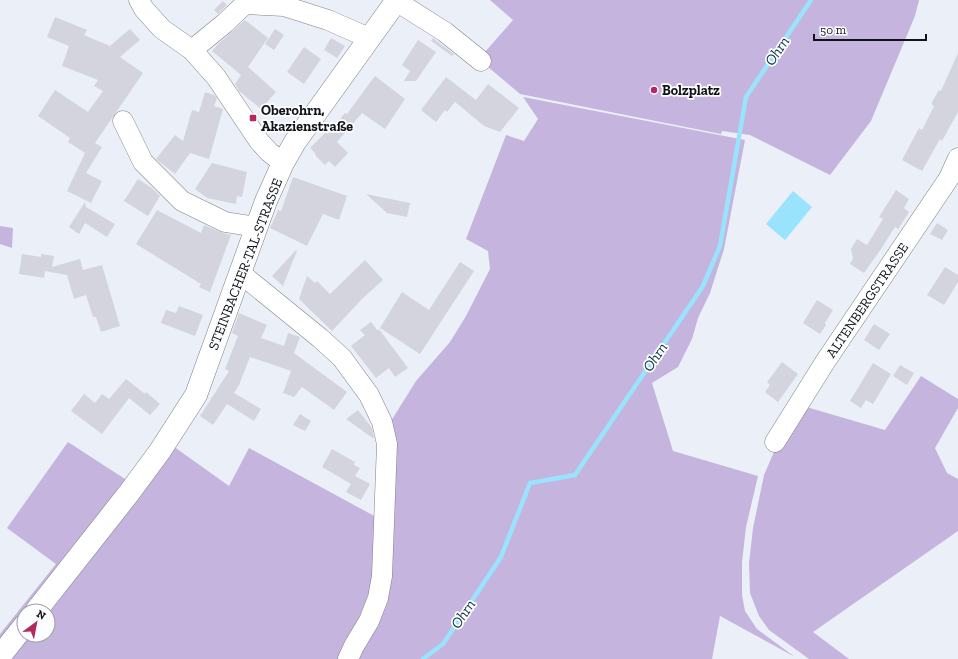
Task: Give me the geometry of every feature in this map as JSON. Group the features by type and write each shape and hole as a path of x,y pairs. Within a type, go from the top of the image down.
{"main road":[{"name":"STEINBACHER-TAL-STRASSE","path":"42,603 129,493 160,451 196,395 256,227 283,163 295,142 397,0"},
{"path":"0,656 16,636"}],"street":[{"path":"138,0 144,10 162,29 192,50 216,78 259,141 269,152 283,163"},
{"name":"STEINBACHER-TAL-STRASSE","path":"397,0 445,32 482,62"},
{"path":"192,50 225,23 245,4 284,6 328,20 369,38"},
{"path":"123,121 143,162 182,201 225,222 256,227"},
{"name":"ALTENBERGSTRASSE","path":"775,442 825,362 948,178 958,158"},
{"path":"240,273 320,338 342,358 368,395 382,422 387,444 382,576 378,598 369,621 348,659"}],"shaded area":[{"path":"490,0 919,0 915,16 871,121 830,175 750,135 722,131 721,134 520,94 481,61 484,53 513,20"},
{"path":"523,97 745,140 724,249 710,293 698,318 692,339 678,367 652,383 673,451 758,476 746,527 742,562 742,595 745,611 757,629 795,657 720,616 712,659 354,659 376,615 391,421 416,381 450,342 466,316 490,269 488,251 466,239 506,135 524,141 538,119"},
{"path":"0,226 13,228 12,248 0,244"},
{"path":"921,376 958,399 958,408 935,448 947,473 958,479 958,531 813,632 849,659 809,659 769,630 759,616 750,593 749,563 753,528 764,475 777,445 803,406 885,430"},
{"path":"68,442 128,481 32,603 25,603 56,564 7,528"},
{"path":"173,446 229,486 249,448 378,518 376,581 343,659 5,659 18,643 56,643 56,603 54,603"},
{"path":"16,614 16,624 0,644 0,634"}],"water":[{"path":"793,191 812,207 785,240 766,224"}],"building":[{"path":"223,1 227,5 218,14 214,10"},
{"path":"55,17 87,30 84,35 110,46 130,29 140,40 120,57 143,73 95,143 102,147 86,173 102,181 91,203 67,191 85,153 68,142 70,138 38,116 55,90 88,112 103,91 94,86 98,80 62,66 69,46 47,37"},
{"path":"245,20 268,38 248,67 276,92 261,109 239,91 235,84 241,75 212,51"},
{"path":"275,29 284,35 274,50 265,44"},
{"path":"331,38 345,46 337,58 324,50"},
{"path":"433,38 454,54 452,56 431,41"},
{"path":"418,40 436,52 416,81 404,81 410,71 402,65"},
{"path":"304,47 321,59 304,84 287,72"},
{"path":"958,53 958,112 942,141 940,139 922,171 902,160 919,128 922,130 934,106 932,105 932,102 939,90 941,91"},
{"path":"375,76 405,99 385,129 362,113 337,142 348,153 335,167 329,161 325,165 310,148 326,132 328,134 345,113 347,114"},
{"path":"446,77 476,100 488,84 519,108 500,132 484,126 455,102 447,112 445,110 436,122 421,110"},
{"path":"205,92 214,95 217,98 214,106 223,109 209,159 190,153 175,174 156,159 175,135 183,141 192,110 199,112"},
{"path":"212,163 247,172 242,197 237,196 236,204 207,198 195,189"},
{"path":"293,177 347,196 339,220 323,214 307,246 270,228 278,210 281,211"},
{"path":"138,179 152,188 160,196 148,216 124,201"},
{"path":"896,190 909,199 904,208 909,212 898,229 895,227 864,273 850,264 853,259 851,249 857,239 867,245 883,219 879,217"},
{"path":"366,194 410,203 407,217 387,213"},
{"path":"85,202 86,207 115,224 107,237 85,223 79,234 69,227"},
{"path":"157,210 201,233 204,225 231,235 210,292 199,287 201,284 136,244"},
{"path":"937,223 948,230 942,240 930,234"},
{"path":"296,250 297,251 283,286 272,276"},
{"path":"22,254 41,257 41,254 54,256 52,267 80,259 83,270 102,265 120,326 101,332 96,317 93,317 86,295 74,299 67,275 45,271 44,278 19,274"},
{"path":"365,260 383,280 363,298 332,331 299,299 307,276 315,283 317,281 330,294"},
{"path":"460,262 474,271 420,354 380,328 402,292 429,310"},
{"path":"945,267 958,275 958,282 944,305 927,295"},
{"path":"817,300 833,310 820,334 803,323"},
{"path":"179,306 203,315 195,336 161,323 166,310 176,313"},
{"path":"239,313 267,325 261,338 284,346 288,333 300,337 294,353 347,392 334,410 302,387 294,397 283,393 291,371 250,357 239,385 234,393 261,409 254,421 227,404 213,425 200,416 229,371 225,369 238,336 232,333"},
{"path":"371,322 378,331 379,329 408,368 395,377 389,368 376,378 351,346 365,335 360,330"},
{"path":"874,324 890,334 879,350 864,340"},
{"path":"782,362 798,374 778,402 765,392 770,385 767,382"},
{"path":"873,363 891,374 873,404 866,400 861,408 850,401"},
{"path":"900,365 914,373 907,385 893,376"},
{"path":"126,379 145,394 146,392 160,404 150,415 129,398 102,434 71,411 84,394 95,403 102,394 109,399"},
{"path":"358,410 372,428 374,439 346,419"},
{"path":"300,414 311,421 305,431 293,425"},
{"path":"332,449 355,462 354,465 360,468 355,476 370,484 361,500 346,492 351,484 322,467"}],"waterway":[{"name":"Ohrn","path":"423,659 443,644 501,557 530,483 575,475 703,286 720,246 746,97 811,0"}],"place":[{"name":"Bolzplatz","path":"654,90"},
{"name":"Oberohrn, Akazienstraße","path":"253,118"}]}
